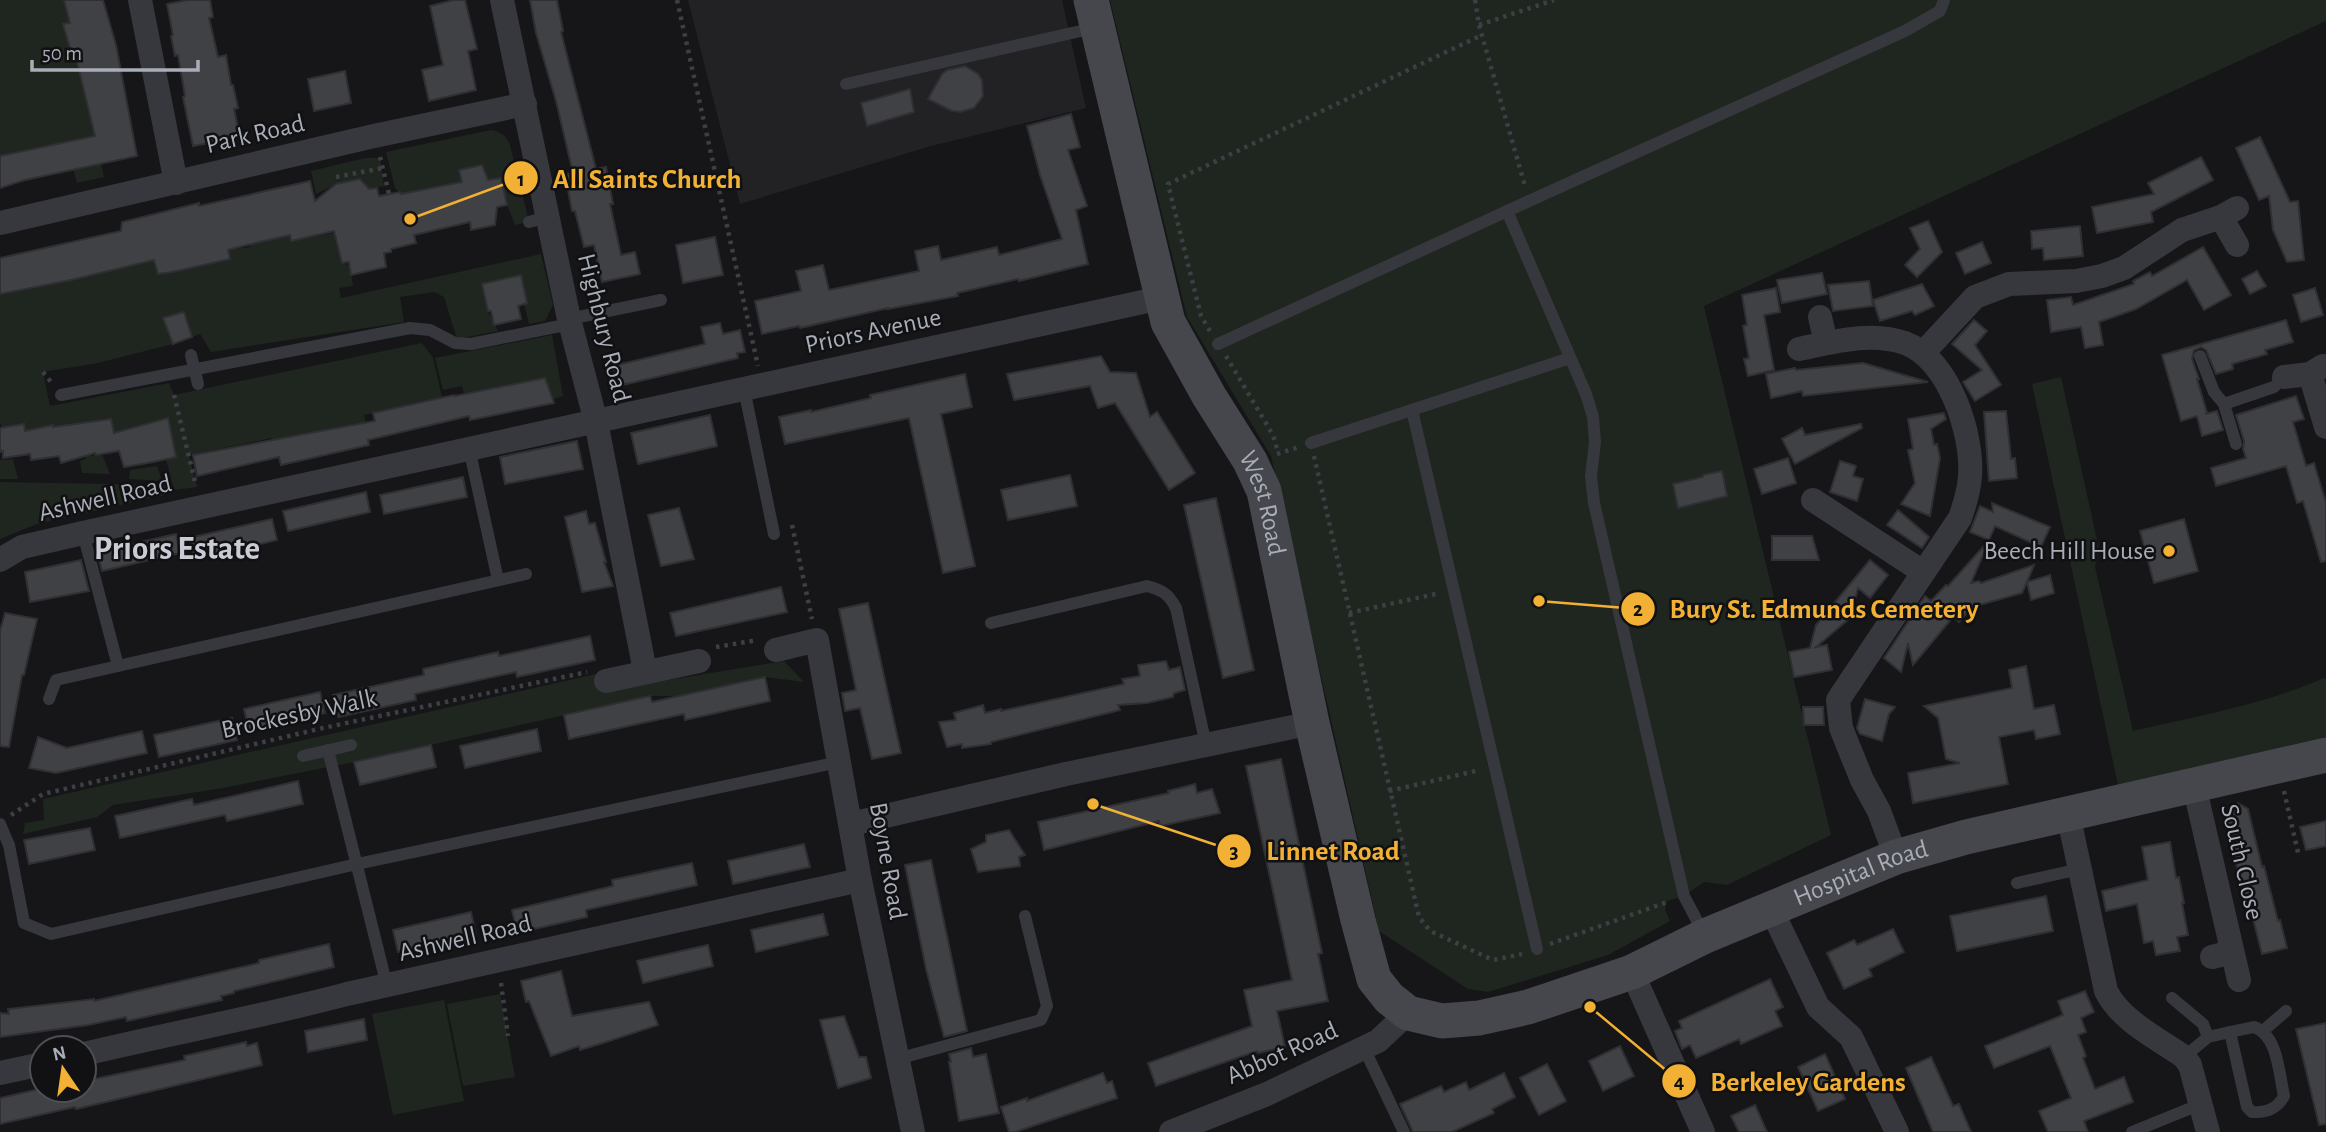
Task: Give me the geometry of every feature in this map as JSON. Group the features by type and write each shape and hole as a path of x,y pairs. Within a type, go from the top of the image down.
{"street":[{"path":"140,0 176,183"},
{"name":"Highbury Road","path":"502,0 525,104 538,220 570,321 596,422 645,671"},
{"name":"West Road","path":"1094,14 1168,322 1209,396 1264,457 1264,491 1312,723 1358,920 1374,979 1389,998 1408,1013"},
{"name":"Park Road","path":"0,223 374,136 525,104"},
{"path":"1923,354 1975,297 2009,284 2076,281 2102,276 2124,268 2182,230 2229,212 2237,245"},
{"name":"Priors Avenue","path":"596,422 1161,298"},
{"path":"1820,317 1826,343"},
{"path":"1799,349 1867,337 1906,343 1936,366 1951,391 1969,445 1968,498 1960,518 1838,700 1840,728 1862,780 1879,811 1896,857"},
{"path":"2284,377 2317,370 2326,428"},
{"name":"Ashwell Road","path":"0,560 22,547 596,422"},
{"path":"1813,500 1923,572"},
{"name":"Boyne Road","path":"776,650 817,640 860,880 913,1132"},
{"path":"606,681 699,661"},
{"path":"851,824 1066,774 1312,723"},
{"name":"Hospital Road","path":"1408,1013 1442,1021 1479,1018 1528,1007 1632,972 1705,936 1896,857 1966,836 2326,755"},
{"name":"South Close","path":"2194,785 2222,954 2239,980"},
{"path":"2068,814 2106,991 2113,1004 2125,1016 2184,1057 2190,1065 2208,1132"},
{"name":"Ashwell Road","path":"98,1051 276,1013 347,994 860,880"},
{"path":"1771,909 1818,1007 1851,1037 1897,1132"},
{"path":"1632,972 1703,1132"},
{"name":"Abbot Road","path":"1171,1132 1267,1094 1378,1041 1408,1013"},
{"path":"0,1073 28,1067"}],"lane":[{"path":"1218,344 1905,31 1940,11 1944,0"},
{"path":"846,84 1094,14"},
{"path":"1507,211 1586,394 1595,442 1591,476 1594,503 1684,896 1705,936"},
{"path":"61,395 85,384 195,369 410,328 430,330 455,342 471,344 661,300"},
{"path":"191,355 198,384"},
{"path":"2200,356 2214,392 2224,404 2236,444"},
{"path":"1311,443 1570,358"},
{"path":"2224,404 2274,387 2284,377"},
{"path":"753,387 774,534"},
{"path":"1412,410 1537,949"},
{"path":"469,448 498,580"},
{"path":"83,533 118,666"},
{"path":"49,699 56,680 526,574"},
{"path":"991,623 1147,586 1161,590 1170,596 1176,608 1206,745"},
{"path":"303,756 351,745"},
{"path":"328,750 387,986"},
{"path":"0,823 9,845 24,923 51,934 357,864 839,762"},
{"path":"2017,883 2080,869"},
{"path":"897,1059 1041,1020 1047,1006 1025,916"},
{"path":"2172,998 2203,1024 2208,1037"},
{"path":"2264,1030 2286,1011"},
{"path":"2184,1057 2208,1037 2230,1032 2255,1027 2264,1030 2271,1040 2284,1096 2273,1110 2260,1113 2252,1112 2247,1107 2230,1032"},
{"path":"1364,1048 1404,1132"},
{"path":"2132,1132 2202,1104"}],"path":[{"path":"677,0 753,387"},
{"path":"1475,0 1479,25 1529,201"},
{"path":"1479,25 1554,0"},
{"path":"1264,457 1273,435 1201,316 1168,184 1482,35"},
{"path":"374,136 389,194"},
{"path":"335,177 383,168"},
{"path":"174,395 201,507"},
{"path":"1264,457 1311,443 1419,917 1430,931 1493,960 1509,958 1684,896"},
{"path":"1349,613 1454,590"},
{"path":"699,661 702,650 757,639 776,650"},
{"name":"Brockesby Walk","path":"0,823 43,794 190,758 604,669 606,681"},
{"path":"2278,766 2299,857"},
{"path":"1389,791 1494,767"},
{"path":"500,979 508,1036"}],"shaded area":[{"path":"0,0 64,0 68,17 82,21 63,25 72,55 75,54 104,177 77,183 66,142 0,156"},
{"path":"688,0 1062,0 1086,108 931,146 740,204"},
{"path":"1110,0 2326,0 2326,21 1704,306 1831,835 1727,885 1704,882 1684,896 1667,901 1665,910 1670,921 1608,955 1488,992 1468,989 1379,931 1271,456 1187,317"},
{"path":"491,130 503,134 510,145 529,222 515,225 501,178 488,180 460,170 462,182 401,194 395,188 386,152"},
{"path":"365,158 380,158 384,186 364,190 360,179 336,184 316,194 311,171"},
{"path":"247,230 265,241 290,235 292,241 334,233 342,263 350,266 353,286 339,288 341,298 541,254 553,305 545,321 529,324 521,275 482,284 488,311 498,331 457,339 444,297 434,292 400,297 404,322 211,352 200,334 192,337 184,312 163,318 173,344 98,363 43,372 50,406 169,383 174,395 422,343 433,358 442,397 364,415 366,424 274,441 272,438 189,455 197,487 174,490 166,459 176,456 168,418 114,432 109,420 25,431 23,424 3,428 0,423 0,294 154,259 158,274 226,234 229,250 250,247"},
{"path":"552,335 563,396 553,399 545,378 464,394 462,386 443,390 435,358"},
{"path":"2061,377 2099,549 2095,567 2133,731 2254,703 2324,678 2326,737 2118,785 2032,384"},
{"path":"82,446 87,446 91,456 102,454 110,474 82,473 80,461 86,459"},
{"path":"13,459 18,479 0,479 0,460"},
{"path":"157,466 162,481 129,479 130,470"},
{"path":"0,482 166,485 169,494 37,524 0,539"},
{"path":"784,661 804,682 765,677 680,696 650,696 354,762 223,788 113,805 97,817 23,834 25,823 44,820 43,799 596,674 601,691"},
{"path":"500,994 515,1077 463,1086 447,1004"},
{"path":"444,1000 464,1101 393,1115 372,1014"}],"building":[{"path":"64,0 103,0 116,45 137,156 25,180 0,188 0,156 95,136 75,54 72,55 63,24 70,23"},
{"path":"210,0 213,17 209,18 218,57 226,55 238,108 234,109 240,137 193,146 167,4"},
{"path":"465,0 477,49 468,51 476,90 429,101 422,70 443,65 430,6"},
{"path":"530,0 557,0 563,31 561,32 596,169 606,167 613,204 610,204 621,255 635,252 640,274 602,282 594,245 584,247 575,211 572,211 565,174 573,173 536,33"},
{"path":"965,66 982,80 983,96 974,108 952,111 928,99 942,74 947,70"},
{"path":"345,71 351,103 314,111 308,79"},
{"path":"910,89 914,112 867,126 861,103"},
{"path":"1071,114 1080,147 1068,150 1087,206 1076,210 1088,264 957,293 958,296 762,334 755,301 801,291 796,271 823,265 829,290 919,271 915,251 938,246 941,260 997,247 999,255 1062,239 1027,126"},
{"path":"2260,137 2290,202 2298,201 2304,260 2287,262 2273,230 2269,196 2259,200 2236,148"},
{"path":"2201,157 2213,180 2151,212 2153,222 2097,233 2092,207 2154,194 2148,183"},
{"path":"482,165 488,180 501,178 507,205 497,207 495,225 471,230 470,222 414,235 416,243 384,253 386,267 351,275 349,262 342,263 334,231 291,241 290,235 247,245 228,250 230,259 172,272 158,274 154,260 0,294 0,258 121,231 122,222 199,203 199,206 310,181 315,201 336,184 360,179 369,189 377,188 379,196 401,194 462,182 459,170"},
{"path":"1928,221 1942,252 1917,277 1905,265 1920,249 1910,228"},
{"path":"2080,226 2083,256 2044,260 2043,248 2032,249 2031,231"},
{"path":"715,237 723,275 683,283 676,245"},
{"path":"1982,242 1991,263 1965,274 1956,253"},
{"path":"2203,247 2231,295 2204,310 2187,280 2136,309 2099,322 2103,345 2085,348 2081,327 2051,332 2047,300 2071,297 2073,305 2134,284 2133,281 2150,272 2152,276"},
{"path":"2257,271 2266,286 2250,294 2242,279"},
{"path":"1822,273 1827,294 1782,303 1777,280"},
{"path":"521,275 527,303 518,306 521,319 494,325 482,284"},
{"path":"1869,281 1873,306 1833,311 1828,285"},
{"path":"1922,284 1934,306 1915,315 1912,311 1880,321 1873,300"},
{"path":"1776,288 1780,312 1764,315 1774,370 1748,376 1744,359 1749,358 1743,326 1747,325 1742,295"},
{"path":"2315,288 2323,315 2301,322 2293,295"},
{"path":"184,312 192,337 173,344 163,318"},
{"path":"1974,320 1987,331 1975,345 2001,385 1975,401 1963,382 1982,370 1952,344"},
{"path":"2286,320 2293,342 2265,350 2267,354 2232,364 2233,369 2216,374 2206,350 2201,347 2194,350 2192,359 2199,379 2207,413 2205,414 2217,411 2223,430 2202,436 2197,416 2181,421 2162,355"},
{"path":"720,323 723,334 740,330 745,352 737,353 738,358 618,386 613,366 705,344 701,327"},
{"path":"1101,356 1110,372 1136,373 1150,417 1157,412 1195,473 1169,490 1115,403 1098,408 1090,386 1014,400 1007,374"},
{"path":"1863,363 1928,382 1803,396 1802,391 1771,398 1766,374 1795,368"},
{"path":"965,374 972,407 941,414 975,566 943,573 909,418 785,444 779,417 811,412 871,398 870,395"},
{"path":"545,378 554,403 470,420 469,416 368,440 369,445 281,465 279,457 197,476 193,455 375,421 373,413"},
{"path":"2296,396 2304,419 2293,422 2306,466 2314,463 2326,503 2326,561 2321,562 2303,501 2297,503 2286,466 2216,486 2211,468 2246,458 2236,415"},
{"path":"2006,411 2011,459 2015,458 2017,478 1989,481 1984,412"},
{"path":"1944,413 1946,419 1931,429 1940,458 1930,516 1901,504 1915,483 1908,450 1913,449 1908,419"},
{"path":"710,415 717,446 638,464 631,433"},
{"path":"168,418 176,457 153,462 124,467 119,451 95,453 61,463 59,456 31,460 30,454 3,458 3,451 0,452 0,428 24,424 25,431 111,419 114,433"},
{"path":"1861,424 1862,428 1795,464 1782,439 1802,428 1805,435"},
{"path":"577,441 583,469 505,484 500,457"},
{"path":"1788,458 1796,483 1762,494 1754,469"},
{"path":"1840,461 1856,466 1853,476 1863,479 1857,501 1830,492"},
{"path":"1722,471 1727,496 1678,508 1673,484"},
{"path":"1070,475 1077,506 1008,520 1001,490"},
{"path":"463,477 467,497 384,514 380,495"},
{"path":"366,492 370,512 288,531 283,511"},
{"path":"1216,498 1254,670 1223,678 1184,505"},
{"path":"1992,503 2050,527 2041,547 1995,526 1989,540 1970,532 1980,506 1993,512"},
{"path":"679,508 694,559 661,566 648,515"},
{"path":"1898,510 1929,537 1922,548 1887,525"},
{"path":"586,511 589,524 595,523 613,586 582,592 565,517"},
{"path":"272,519 277,540 194,560 189,538"},
{"name":"Beech Hill House","path":"2184,519 2198,571 2154,583 2140,531"},
{"path":"176,534 180,553 102,571 97,552"},
{"path":"1772,536 1812,536 1819,560 1772,560"},
{"path":"1984,546 1986,548 1971,583 1981,583 2034,565 2022,593 1972,607 1959,622 1953,617 1913,665 1908,643 1901,672 1884,658 1925,596 1931,601"},
{"path":"81,560 89,591 30,602 25,572"},
{"path":"1870,560 1888,575 1870,598 1858,588 1850,618 1816,647 1827,645 1832,670 1794,677 1789,652 1810,648 1816,625"},
{"path":"2050,575 2054,593 2031,600 2027,582"},
{"path":"781,587 787,612 676,636 670,613"},
{"path":"868,603 901,753 872,759 860,708 845,711 842,693 856,690 839,609"},
{"path":"5,613 37,619 22,675 9,747 0,746 0,631"},
{"path":"590,636 595,660 517,677 516,672 415,694 416,700 338,717 333,695 424,675 423,669 498,652 499,656"},
{"path":"1166,661 1169,670 1180,667 1185,690 1174,693 1173,697 1147,703 1118,705 1120,710 991,744 947,747 939,722 956,720 954,713 983,705 985,713 1001,711 1124,684 1122,679 1140,676 1138,665"},
{"path":"2026,666 2034,709 2054,705 2060,734 2036,739 2034,730 1999,737 2008,784 1913,803 1908,773 1960,763 1946,759 1938,718 1924,706 2012,688 2009,670"},
{"path":"765,677 770,701 685,720 684,714 569,739 564,715 650,696 652,702"},
{"path":"320,692 325,713 249,731 244,709"},
{"path":"1865,699 1895,707 1889,714 1882,741 1860,734 1857,728"},
{"path":"1803,707 1823,707 1824,725 1804,725"},
{"path":"232,718 237,740 159,757 154,735"},
{"path":"537,729 541,751 465,768 460,746"},
{"path":"142,731 147,753 56,773 29,768 38,737 67,748"},
{"path":"431,745 436,767 360,785 354,762"},
{"path":"1281,759 1322,953 1318,954 1328,1001 1277,1011 1285,1047 1258,1053 1257,1051 1156,1086 1148,1063 1252,1026 1244,990 1292,980 1246,766"},
{"path":"298,781 303,804 227,821 225,815 120,838 115,816 192,799 194,805"},
{"path":"1195,784 1197,793 1212,789 1220,813 1160,826 1159,821 1044,850 1038,822 1169,793 1168,791"},
{"path":"2238,803 2248,809 2262,867 2264,866 2287,948 2262,954 2238,872 2227,821"},
{"path":"2326,821 2326,846 2306,850 2300,827"},
{"path":"90,828 95,850 29,864 24,840"},
{"path":"1009,830 1025,855 1019,857 1020,866 978,872 971,849 986,842 986,835"},
{"path":"2170,842 2176,878 2179,877 2188,935 2177,937 2180,951 2156,955 2153,941 2144,943 2137,904 2106,911 2102,891 2148,880 2142,847"},
{"path":"804,844 810,867 733,884 728,861"},
{"path":"931,860 967,1031 944,1037 926,969 905,865"},
{"path":"692,863 697,885 586,910 587,917 517,933 512,910 613,886 612,880"},
{"path":"2046,896 2053,931 1957,951 1950,916"},
{"path":"471,912 476,935 398,952 393,930"},
{"path":"823,914 828,935 756,952 751,930"},
{"path":"1893,929 1904,952 1869,969 1872,976 1844,989 1827,953 1854,940 1857,945"},
{"path":"329,944 334,967 234,991 221,996 222,1000 127,1021 126,1017 0,1037 0,1013 9,1014 8,1009 94,1001"},
{"path":"708,945 713,966 643,983 637,961"},
{"path":"561,971 572,1016 649,1002 658,1025 580,1050 579,1046 551,1056 529,1001 526,1002 521,981"},
{"path":"1770,979 1783,1007 1775,1011 1782,1026 1741,1044 1739,1039 1696,1058 1690,1045 1682,1049 1675,1031 1682,1028 1679,1021"},
{"path":"2085,991 2094,1012 2081,1018 2086,1032 2078,1035 2086,1056 2083,1058 2095,1089 2124,1077 2133,1102 2084,1121 2088,1132 2048,1132 2039,1111 2071,1098 2050,1046 1994,1068 1985,1046 2063,1015 2058,1001"},
{"path":"844,1016 859,1057 866,1057 871,1078 838,1088 820,1020"},
{"path":"364,1019 367,1040 308,1052 305,1031"},
{"path":"2326,1023 2326,1124 2319,1125 2296,1029"},
{"path":"246,1042 247,1046 257,1043 262,1065 98,1104 98,1078 185,1060 184,1056"},
{"path":"1620,1046 1634,1076 1603,1091 1589,1061"},
{"path":"971,1048 973,1057 986,1054 999,1113 959,1121 949,1054"},
{"path":"1825,1054 1845,1099 1818,1111 1798,1067"},
{"path":"1931,1057 1953,1106 1959,1104 1971,1132 1933,1132 1906,1068"},
{"path":"1547,1064 1566,1101 1539,1115 1520,1078"},
{"path":"1103,1073 1107,1083 1112,1081 1117,1098 1009,1132 1001,1107 1027,1098 1027,1101"},
{"path":"1504,1073 1515,1097 1492,1109 1494,1113 1452,1132 1413,1132 1400,1104 1441,1086 1444,1092 1466,1082 1469,1090"},
{"path":"28,1092 28,1104 97,1104 0,1124 0,1098"},
{"path":"1755,1105 1767,1132 1739,1132 1731,1116"}],"place":[{"name":"All Saints Church","path":"410,219"},
{"name":"Beech Hill House","path":"2169,551"},
{"name":"Bury St. Edmunds Cemetery","path":"1539,601"},
{"name":"Linnet Road","path":"1093,804"},
{"name":"Berkeley Gardens","path":"1590,1007"}],"district":[{"name":"Priors Estate","path":"177,549"}]}
